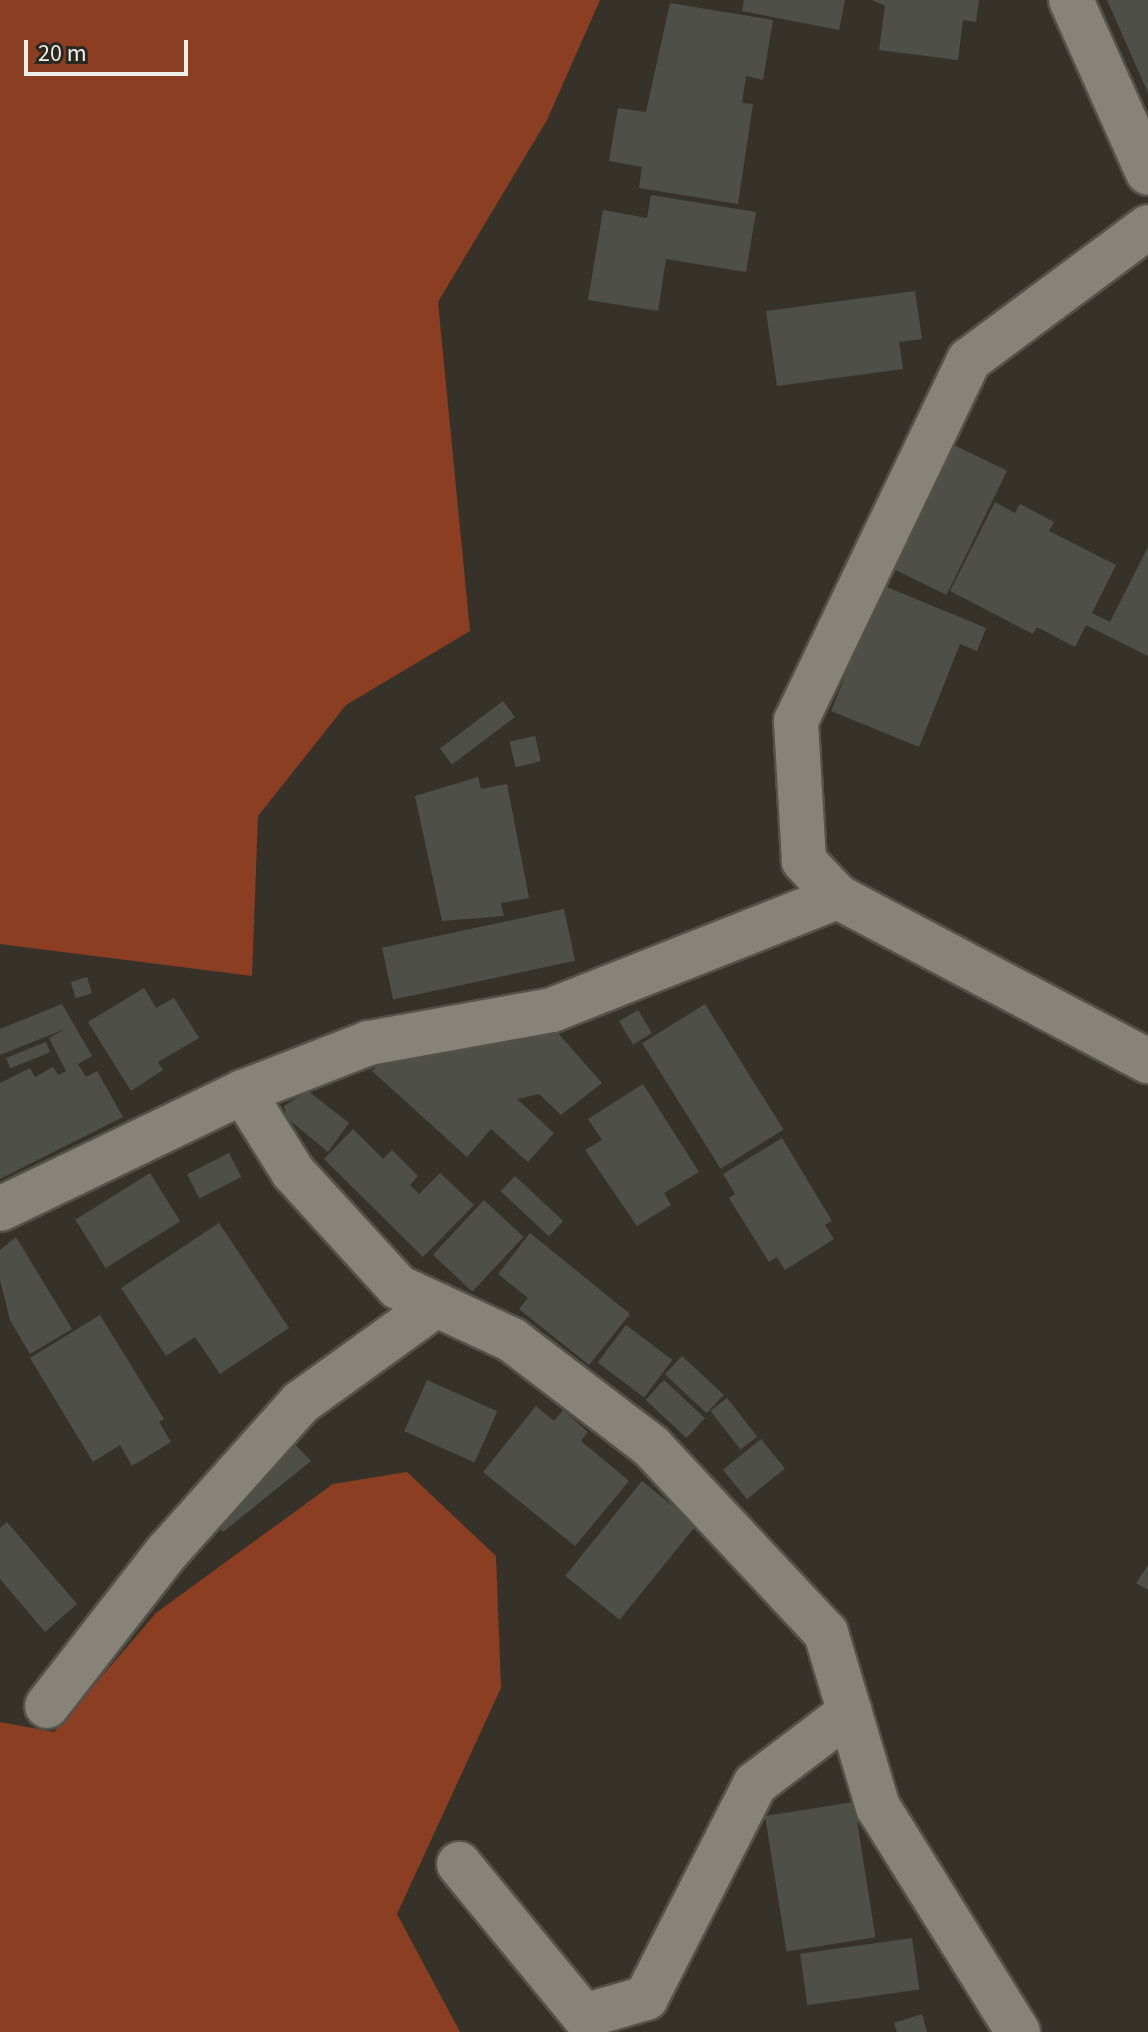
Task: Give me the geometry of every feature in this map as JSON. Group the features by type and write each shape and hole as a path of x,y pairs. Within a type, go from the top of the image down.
{"street":[{"path":"1071,0 1148,173"},
{"path":"1148,227 969,360 796,721 804,861 838,897 1148,1061"},
{"path":"0,1209 243,1092 369,1043 552,1010 838,897"},
{"path":"243,1092 293,1172 398,1287 512,1340 651,1446 826,1633 878,1807 1018,2032"},
{"path":"47,1706 167,1552 300,1403 436,1305"},
{"path":"459,1864 584,2016 646,1998 755,1784 850,1712"}],"shaded area":[{"path":"0,0 600,0 547,120 438,302 470,631 346,705 258,816 252,976 0,944"},
{"path":"407,1472 496,1556 501,1688 397,1914 460,2032 0,2032 0,1722 54,1732 156,1613 333,1484"}],"building":[{"path":"744,0 845,0 839,30 742,11"},
{"path":"872,0 979,0 976,22 963,20 958,60 879,50 885,6"},
{"path":"1107,0 1148,0 1148,93"},
{"path":"670,3 773,20 763,80 746,76 742,103 753,104 738,204 639,188 642,167 609,161 618,108 646,112"},
{"path":"651,195 756,212 746,272 666,259 658,311 588,300 603,210 647,218"},
{"path":"915,291 922,339 899,342 903,369 777,386 766,311"},
{"path":"954,445 1007,471 947,595 894,569"},
{"path":"995,502 1015,513 1020,504 1054,522 1049,531 1116,565 1092,613 1110,622 1148,547 1148,656 1086,625 1075,647 1037,627 1033,634 950,591"},
{"path":"882,585 986,628 977,651 960,644 919,747 831,711"},
{"path":"503,701 515,717 452,765 440,749"},
{"path":"535,736 541,761 516,767 510,742"},
{"path":"478,777 481,789 507,784 529,898 501,903 504,916 442,921 415,796"},
{"path":"564,909 575,961 393,1000 382,948"},
{"path":"87,977 92,993 76,998 71,982"},
{"path":"144,988 156,1008 174,998 199,1038 158,1062 163,1070 131,1091 88,1022"},
{"path":"62,1004 92,1056 78,1064 86,1077 97,1071 123,1117 0,1179 0,1083 30,1068 35,1077 53,1067 58,1075 66,1071 49,1038 65,1029 0,1055 0,1029"},
{"path":"705,1004 783,1130 721,1169 642,1043"},
{"path":"638,1010 652,1033 633,1044 619,1021"},
{"path":"541,1014 602,1083 561,1115 539,1094 517,1099 554,1133 528,1162 491,1129 467,1157 372,1071 395,1047"},
{"path":"46,1042 50,1052 10,1068 6,1058"},
{"path":"643,1084 699,1172 664,1193 671,1205 637,1226 585,1150 602,1140 588,1119"},
{"path":"308,1091 349,1123 328,1152 287,1118 284,1106"},
{"path":"353,1129 383,1159 392,1150 418,1176 410,1185 419,1194 440,1173 474,1205 423,1257 324,1159"},
{"path":"782,1138 832,1221 825,1225 834,1239 785,1270 777,1257 769,1262 729,1198 735,1194 723,1174"},
{"path":"229,1153 241,1177 199,1198 187,1174"},
{"path":"150,1173 180,1221 106,1268 75,1220"},
{"path":"515,1176 563,1221 549,1236 501,1191"},
{"path":"484,1200 523,1237 472,1292 433,1255"},
{"path":"219,1223 289,1328 220,1374 195,1337 166,1356 121,1288"},
{"path":"530,1233 630,1314 589,1365 519,1309 528,1298 498,1274"},
{"path":"16,1237 72,1329 30,1354 10,1320 0,1280 0,1250"},
{"path":"100,1315 164,1419 159,1422 171,1442 132,1466 120,1445 93,1462 30,1358"},
{"path":"626,1325 672,1360 644,1397 598,1363"},
{"path":"682,1356 724,1395 707,1413 665,1374"},
{"path":"427,1380 497,1411 475,1462 404,1431"},
{"path":"664,1380 705,1418 687,1438 646,1400"},
{"path":"727,1398 757,1437 741,1450 710,1411"},
{"path":"536,1406 554,1421 563,1410 588,1432 581,1441 629,1481 575,1546 483,1472"},
{"path":"273,1421 311,1461 223,1532 191,1497"},
{"path":"761,1439 785,1469 747,1499 723,1470"},
{"path":"642,1481 696,1525 620,1620 565,1576"},
{"path":"7,1522 77,1604 45,1632 0,1579 0,1528"},
{"path":"1148,1565 1148,1590 1136,1583"},
{"path":"854,1802 875,1937 787,1951 765,1816"},
{"path":"912,1938 919,1989 807,2005 800,1954"},
{"path":"922,2014 927,2032 897,2032 894,2023"}]}
